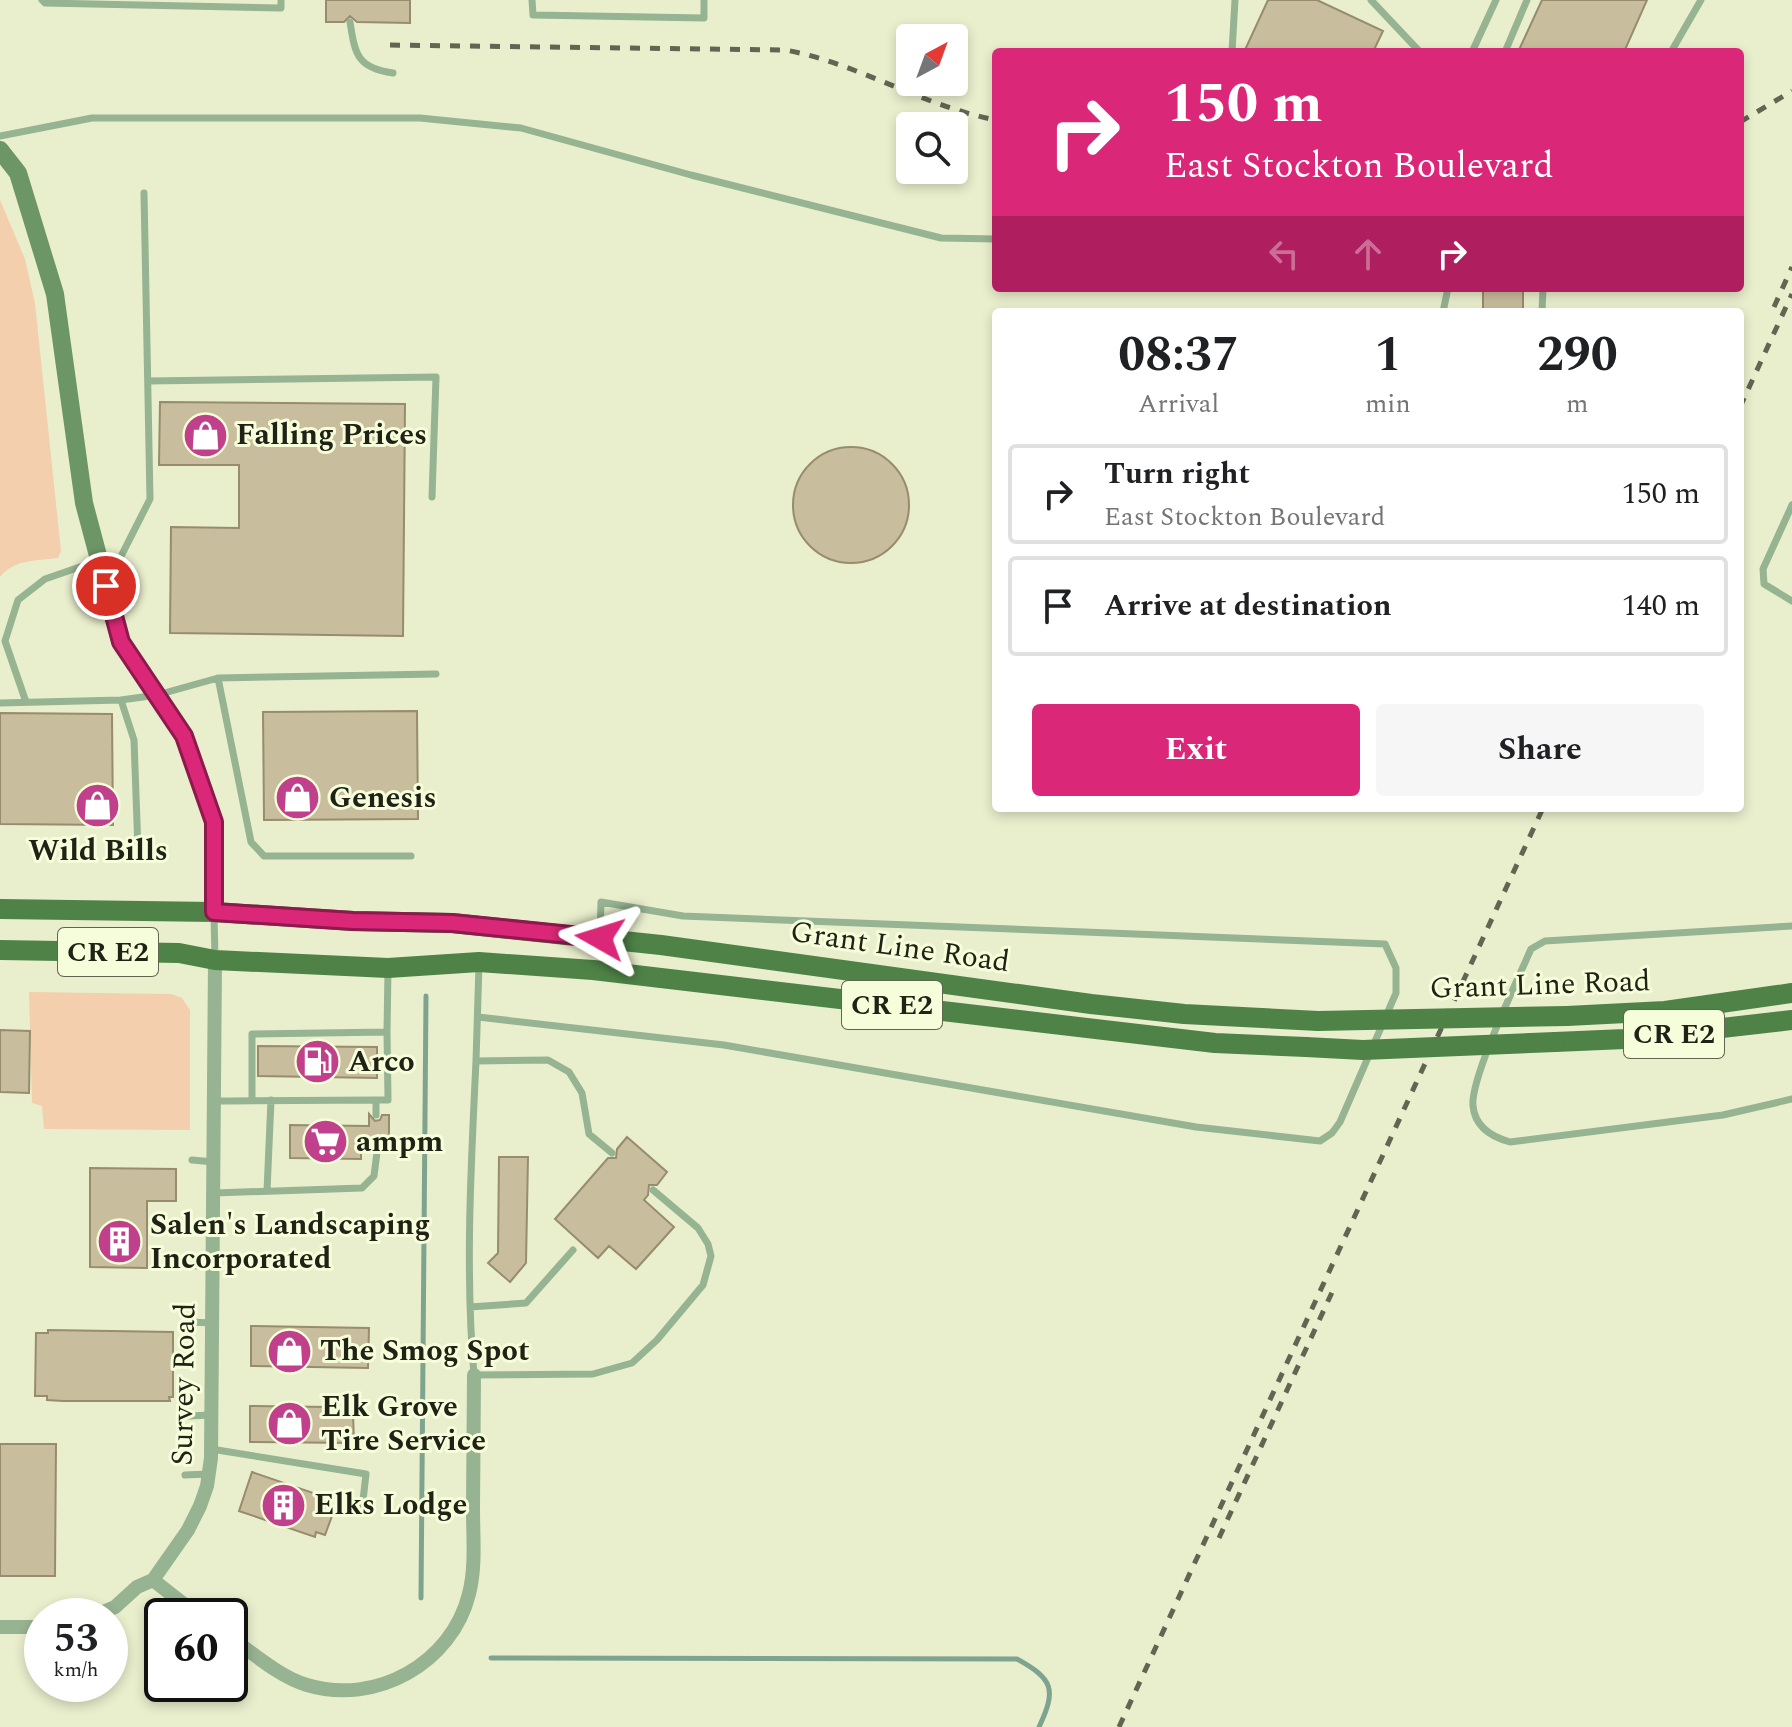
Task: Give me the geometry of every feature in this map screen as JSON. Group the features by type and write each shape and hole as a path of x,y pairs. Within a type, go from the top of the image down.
{"main road":[{"path":"0,150 18,173 55,294 84,503 121,642 184,736 214,822 214,912"},
{"name":"Grant Line Road","path":"0,909 214,912 353,921 452,923 800,963 1091,1004 1184,1014 1318,1021 1665,1011 1792,993"},
{"name":"Grant Line Road","path":"0,950 179,953 215,960 388,968 479,962 593,970 1215,1043 1363,1050 1625,1039 1792,1020"}],"street":[{"name":"Survey Road","path":"125,1598 137,1587 153,1580 193,1522 207,1486 211,1449 215,960"},
{"path":"248,1649 287,1676 308,1686 356,1689 398,1678 423,1664 442,1647 464,1612 473,1577 474,1375"},
{"path":"153,1580 176,1598"},
{"path":"0,1627 24,1627"}],"lane":[{"path":"42,0 45,3 281,8 281,0"},
{"path":"532,0 533,15 704,18 704,0"},
{"path":"1232,48 1235,0"},
{"path":"1371,0 1416,48"},
{"path":"1474,48 1496,0"},
{"path":"1507,48 1527,0"},
{"path":"1673,48 1701,0"},
{"path":"350,22 354,47 360,60 375,70 393,73"},
{"path":"0,136 92,118 420,118 521,128 941,238 992,239"},
{"path":"106,586 150,499 144,193"},
{"path":"148,381 436,377 432,497"},
{"path":"1792,505 1763,569 1764,584 1792,601"},
{"path":"26,702 5,641 18,600 45,579 99,561"},
{"path":"0,703 121,700 157,695 218,678 436,674"},
{"path":"218,678 251,842 264,856 411,856"},
{"path":"121,700 134,740 138,850"},
{"path":"478,1017 724,1045 1196,1127 1320,1141 1332,1133 1340,1122 1396,993 1396,968 1385,944 683,916 601,902 600,938"},
{"name":"Survey Road","path":"214,912 215,960"},
{"path":"1792,926 1545,941 1537,944 1531,949 1477,1080 1473,1106 1487,1133 1510,1142 1723,1115 1792,1099"},
{"path":"479,962 470,1191 470,1307 474,1375 593,1374 632,1363 657,1340 703,1285 711,1256 698,1228 653,1190"},
{"path":"215,1101 388,1100 388,968"},
{"path":"252,1100 252,1034 387,1032"},
{"path":"476,1061 548,1060 569,1072 582,1093 589,1134 612,1153"},
{"path":"267,1191 271,1100"},
{"path":"376,1100 376,1115"},
{"path":"214,1193 362,1188 374,1176 377,1152"},
{"path":"192,1160 214,1162"},
{"path":"470,1307 526,1303 573,1250"},
{"path":"190,1266 213,1265"},
{"path":"190,1322 212,1323"},
{"path":"189,1416 211,1415"},
{"path":"211,1449 366,1474 362,1509"},
{"path":"185,1475 208,1474"}],"shaded area":[{"path":"0,200 25,259 35,303 61,551 58,558 19,564 0,577"},
{"path":"29,992 171,994 182,998 190,1010 190,1130 44,1129 42,1106 32,1103"}],"building":[{"path":"326,0 410,0 410,23 357,22 350,16 344,22 326,22"},
{"path":"1268,0 1317,0 1383,31 1375,48 1246,48"},
{"path":"1542,0 1647,0 1626,48 1520,48"},
{"path":"1483,292 1523,292 1523,308 1483,308"},
{"path":"160,402 405,404 403,636 170,633 171,527 239,528 239,465 159,465"},
{"path":"851,447 873,451 892,464 905,483 909,505 905,527 892,546 873,559 851,563 829,559 810,546 797,527 793,505 797,483 810,464 829,451"},
{"path":"417,711 418,819 264,820 263,712"},
{"path":"0,713 112,714 113,825 0,824"},
{"path":"0,1030 30,1031 29,1093 0,1092"},
{"name":"Arco","path":"258,1046 377,1047 377,1078 258,1076"},
{"name":"ampm","path":"369,1114 375,1121 380,1120 382,1115 389,1115 389,1152 383,1152 377,1146 370,1152 361,1152 361,1159 290,1158 290,1125 369,1126"},
{"path":"627,1137 667,1172 657,1185 649,1185 644,1200 674,1227 636,1269 609,1246 598,1258 555,1219 608,1158 616,1158 617,1149"},
{"path":"499,1157 528,1157 526,1263 510,1282 488,1263 498,1253"},
{"path":"90,1168 176,1169 176,1201 147,1201 147,1268 90,1267"},
{"path":"251,1326 369,1328 368,1368 251,1366"},
{"path":"48,1330 173,1332 173,1397 169,1397 170,1401 63,1401 35,1396 36,1333 48,1333"},
{"name":"Elk Grove Tire Service","path":"250,1406 329,1407 329,1413 353,1412 354,1443 250,1442"},
{"path":"0,1444 56,1444 55,1576 0,1576"},
{"name":"Elks Lodge","path":"252,1472 328,1498 323,1513 332,1516 325,1535 316,1532 315,1537 239,1511"}],"waterway":[{"path":"421,1598 426,996"},
{"path":"491,1658 1017,1659 1045,1679 1048,1686 1048,1703 1039,1727"}],"railway":[{"path":"390,45 785,50 838,64 942,105 992,119"},
{"path":"1744,120 1792,91"},
{"path":"1774,307 1792,267"},
{"path":"1744,398 1792,294"},
{"path":"1119,1727 1541,812"},
{"path":"1219,1538 1334,1288"}],"place":[{"name":"Falling Prices","path":"205,435"},
{"name":"Genesis","path":"298,798"},
{"name":"Wild Bills","path":"98,805"},
{"name":"Arco","path":"317,1062"},
{"name":"ampm","path":"325,1142"},
{"name":"Salen's Landscaping Incorporated","path":"119,1242"},
{"name":"The Smog Spot","path":"289,1351"},
{"name":"Elk Grove Tire Service","path":"290,1424"},
{"name":"Elks Lodge","path":"283,1505"}],"route":[{"path":"106,586 121,642 184,736 214,822 214,912 353,921 452,923 600,938"}]}
